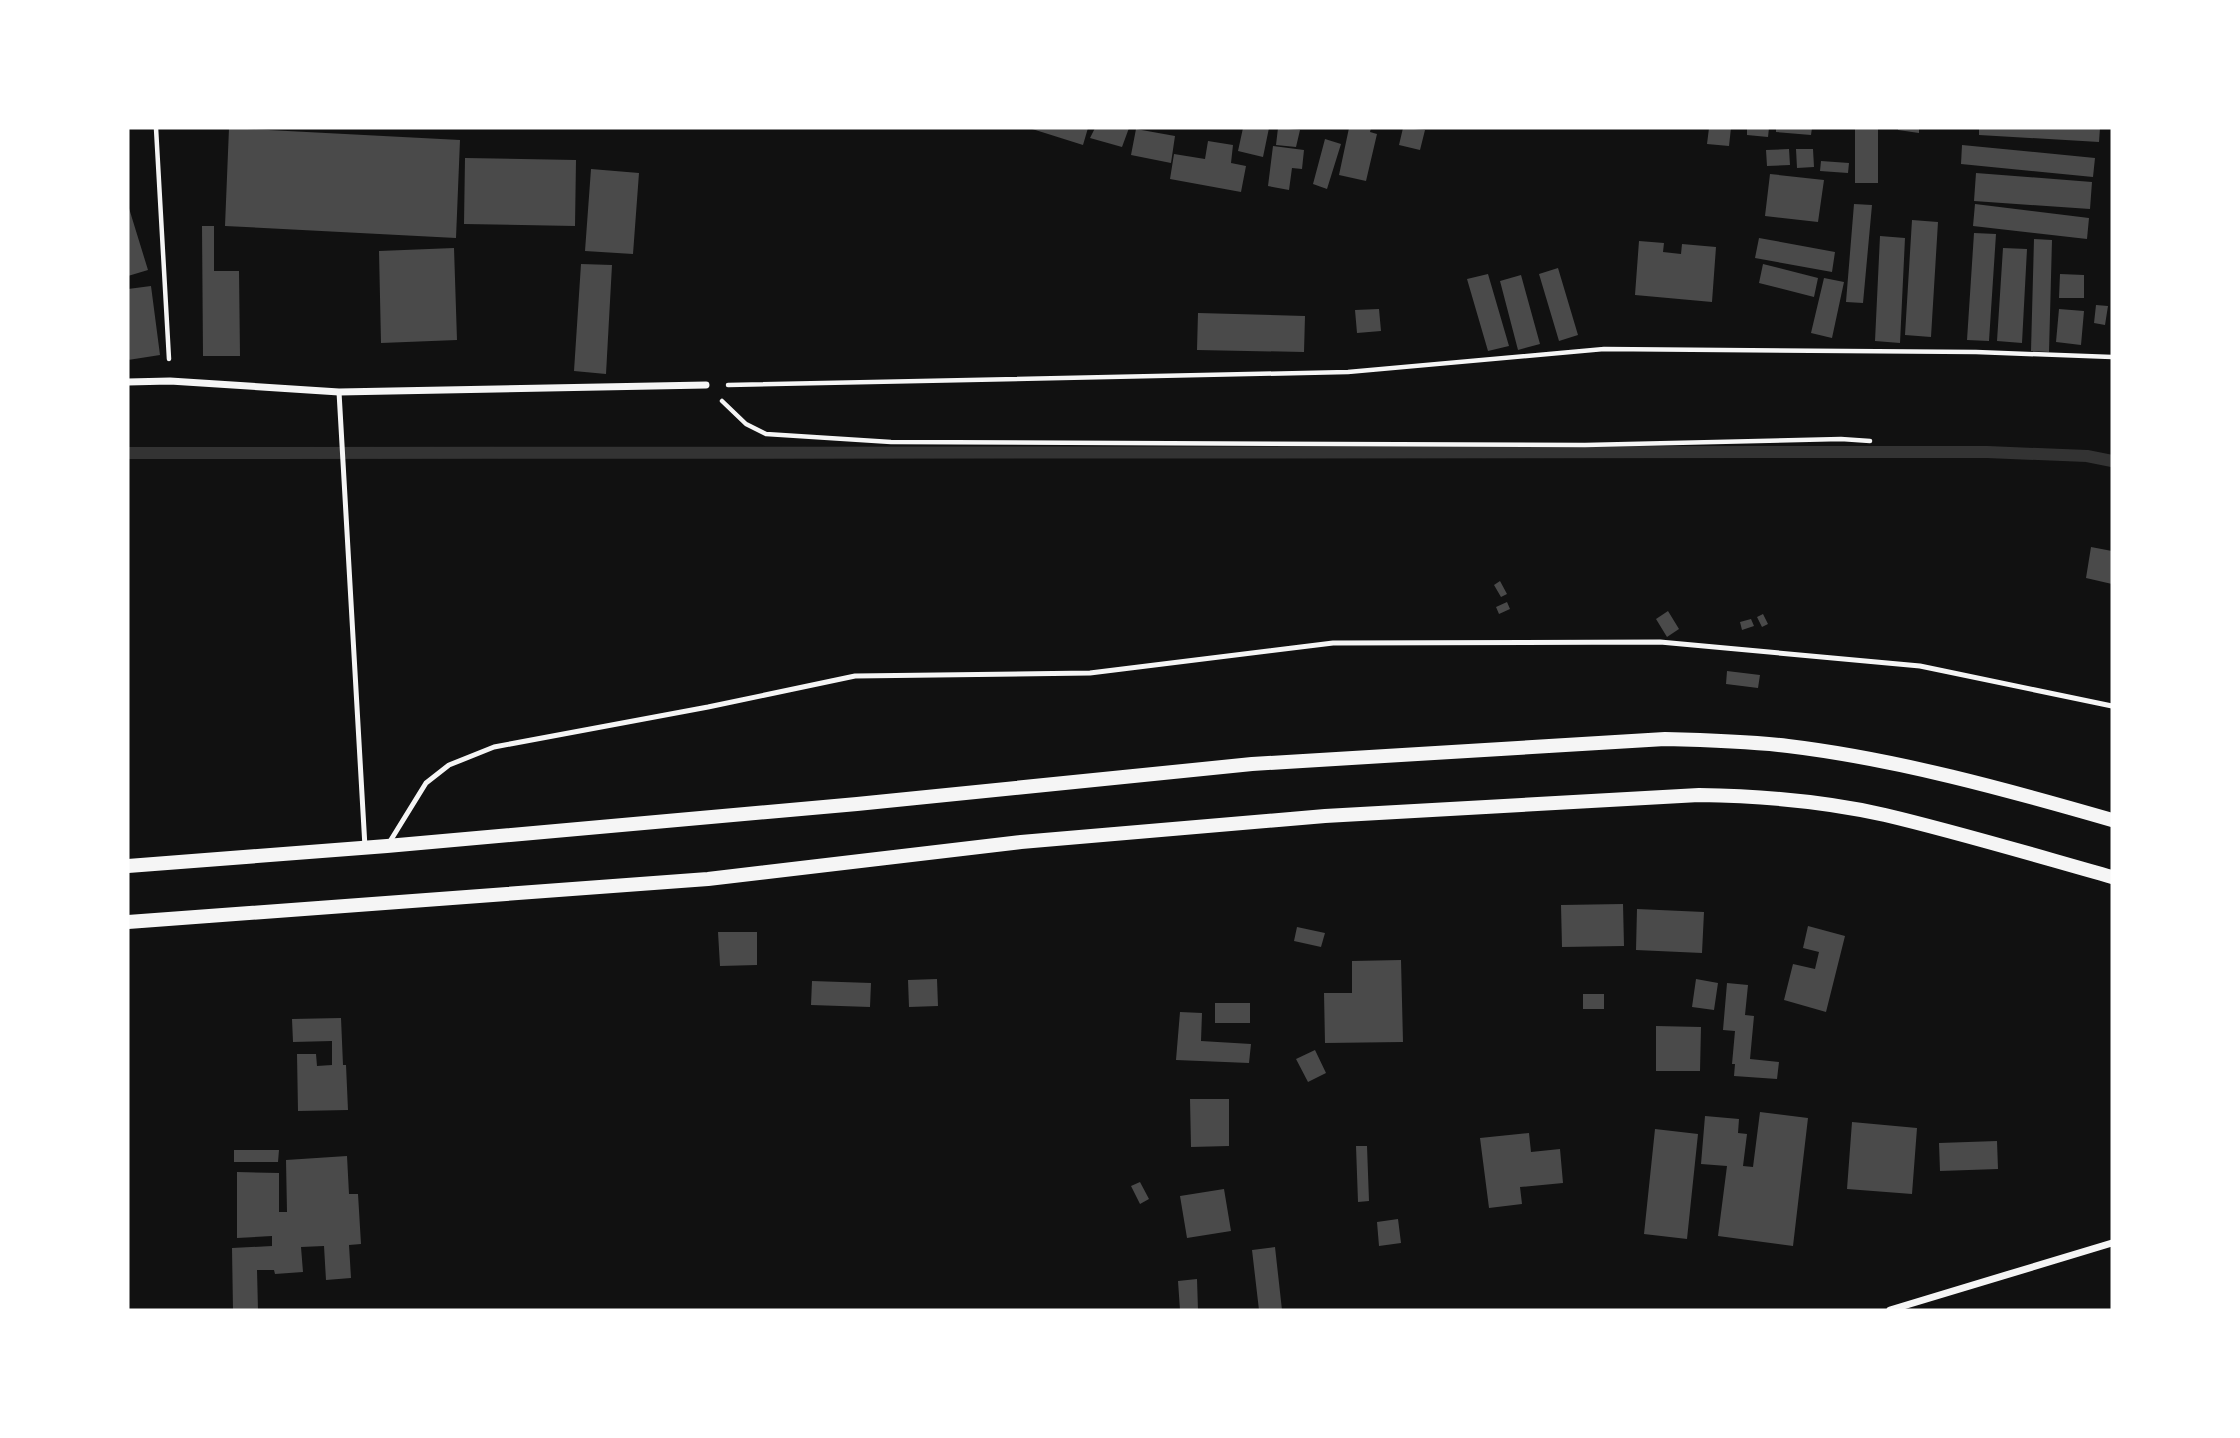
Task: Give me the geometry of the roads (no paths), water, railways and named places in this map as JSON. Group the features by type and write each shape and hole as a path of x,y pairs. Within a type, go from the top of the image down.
{"main road":[{"path":"128,866 857,804 1252,764 1665,739 1764,744 1861,757 2032,796 2112,820"},
{"path":"128,922 708,879 1021,842 1325,816 1699,795 1808,802 1883,815 2112,877"}],"street":[{"path":"128,382 170,380 339,392 706,385"},
{"path":"1890,1310 2112,1243"}],"lane":[{"path":"339,392 365,847"},
{"path":"387,846 426,783 449,765 494,747 855,676 1090,673 1333,643 1660,642 1920,666 2112,706"}],"waterway":[{"path":"128,453 1987,452 2087,456 2112,461"}]}
